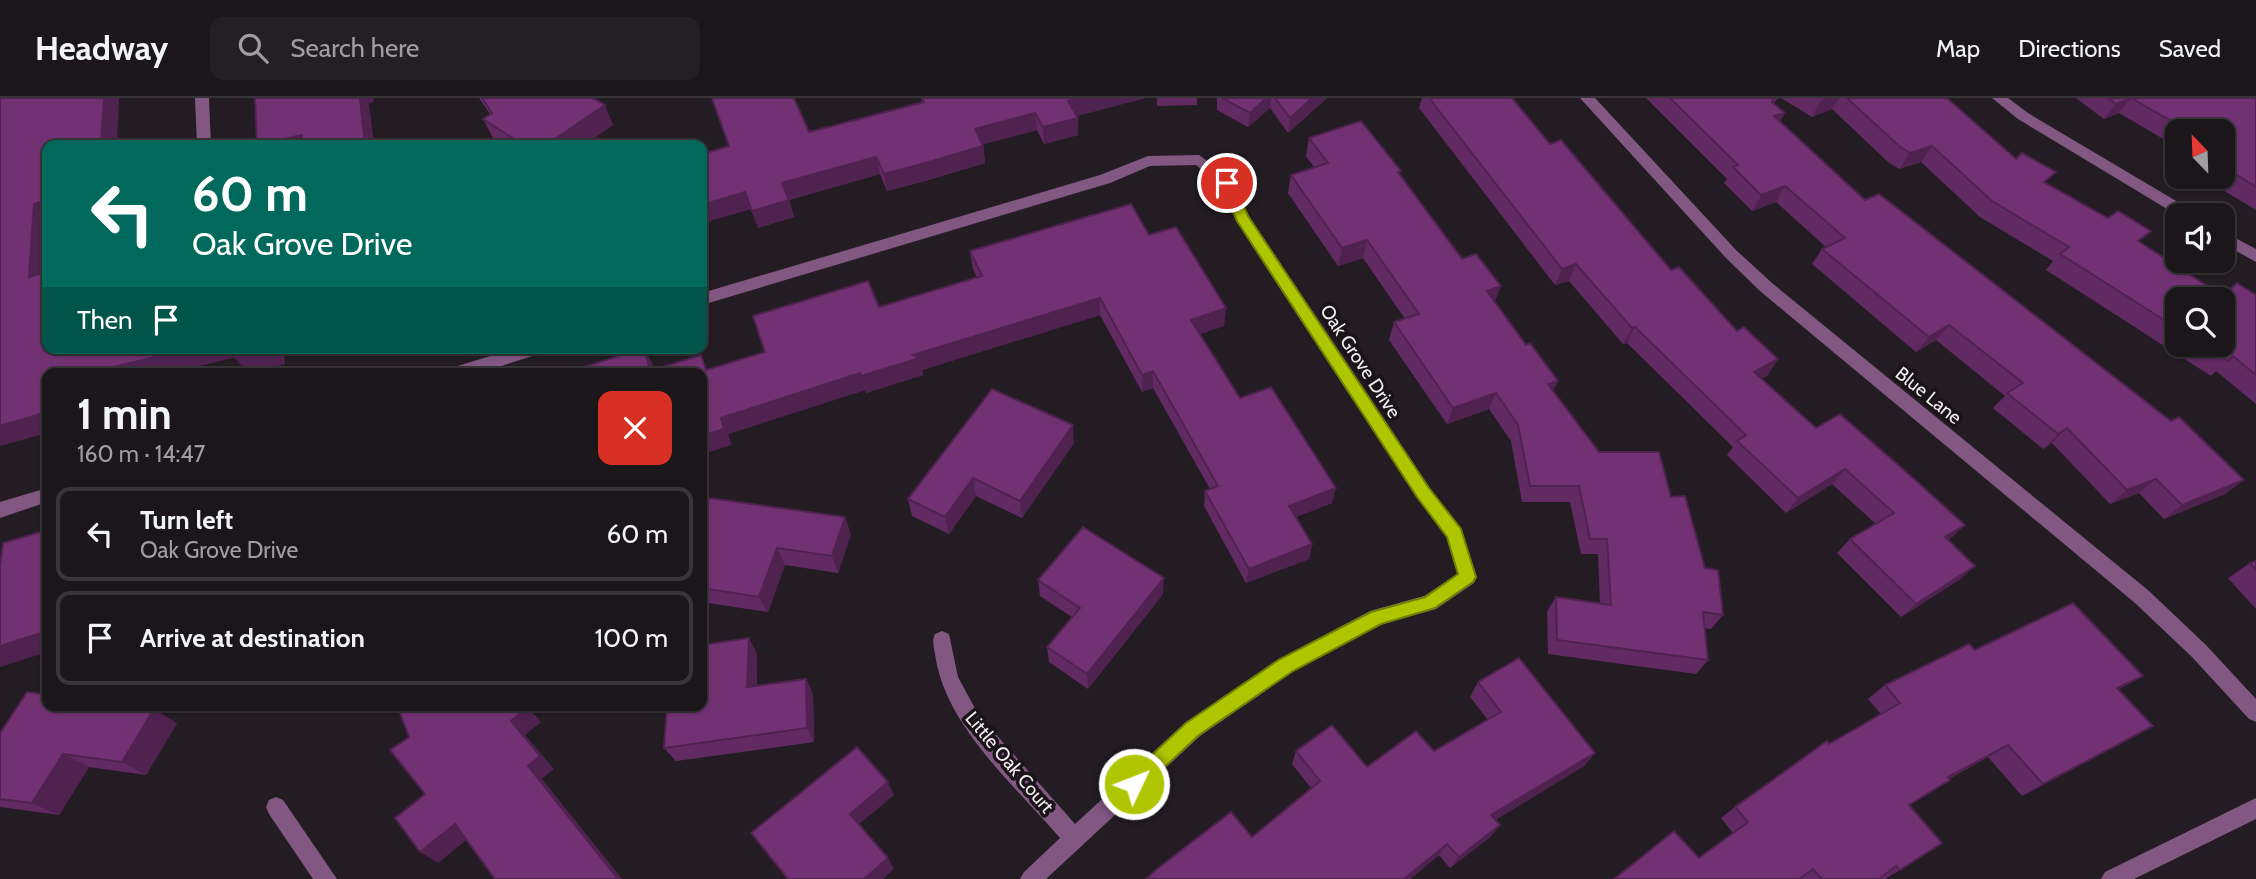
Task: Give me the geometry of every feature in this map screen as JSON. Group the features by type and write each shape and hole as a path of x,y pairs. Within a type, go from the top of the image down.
{"street":[{"path":"202,98 204,140"},
{"name":"Blue Lane","path":"1587,98 1731,254 1766,287 2142,597 2199,651 2256,713"},
{"path":"1999,98 2023,116 2168,203"},
{"name":"Oak Grove Drive","path":"707,298 1105,179 1148,161 1199,160 1227,183 1242,218 1423,492 1455,534 1468,577 1429,603 1377,617 1287,665 1193,729 1031,879"},
{"path":"2235,244 2256,256"},
{"path":"473,368 519,354"},
{"path":"0,510 42,497"},
{"name":"Little Oak Court","path":"942,640 949,678 971,721 1074,839"},
{"path":"276,807 326,879"},
{"path":"2112,879 2256,808"}],"building":[{"path":"0,98 104,98 101,140 42,140 42,202 34,204 29,277 42,273 42,354 167,354 109,368 42,368 42,413 0,426"},
{"path":"255,98 360,98 364,140 302,140 302,135 280,140 257,140"},
{"path":"482,98 593,98 605,105 553,140 515,140 483,119 492,113"},
{"path":"712,98 794,98 809,132 924,102 922,98 1079,98 1068,101 1078,118 1043,127 1035,113 975,129 983,146 922,164 884,174 876,157 782,183 789,200 752,211 745,192 707,203 707,153 729,146"},
{"path":"1222,98 1266,98 1250,113"},
{"path":"1275,98 1312,98 1290,118"},
{"path":"1429,98 1512,98 1550,144 1561,140 1671,270 1679,267 1737,331 1744,327 1778,359 1754,372 1816,428 1840,414 1912,477 1965,525 1945,537 1975,566 1916,604 1850,539 1894,513 1845,469 1798,498 1737,441 1746,435 1635,327 1632,328 1576,264 1562,269"},
{"path":"1670,98 1775,98 1772,102 1785,113 1774,116 1865,200 1879,194 2171,421 2179,417 2244,480 2182,505 2156,479 2127,490 2067,428 2058,434 2007,393 2023,383 1949,325 1929,337 1822,249 1845,238 1785,186 1761,195 1733,167 1738,165"},
{"path":"1847,98 1947,98 2016,159 2022,153 2056,172 2044,182 2108,218 2118,211 2151,231 2138,241 2165,258 2165,273 2187,273 2209,287 2165,287 2165,320 2060,254 2069,247 1992,201 1932,146 1910,153"},
{"path":"2108,98 2131,98 2116,104"},
{"path":"2131,98 2256,98 2256,187 2235,174 2235,119 2168,119"},
{"path":"1361,121 1401,171 1398,172 1462,259 1476,254 1501,286 1487,291 1526,345 1530,343 1558,381 1548,384 1599,452 1659,452 1671,497 1685,496 1705,568 1718,570 1723,615 1703,612 1708,660 1557,640 1556,597 1611,605 1607,539 1590,539 1579,486 1530,486 1518,425 1496,393 1453,408 1394,322 1419,314 1367,240 1342,248 1291,175 1328,163 1309,138"},
{"path":"1131,204 1149,235 1176,227 1226,308 1191,320 1240,398 1271,387 1336,488 1289,506 1312,544 1249,569 1205,491 1218,486 1153,371 1142,375 1100,298 913,355 920,358 861,376 860,373 721,418 724,429 707,434 707,370 765,352 753,316 868,281 879,307 982,276 970,251"},
{"path":"2237,283 2256,295 2256,375 2234,357 2235,287 2233,287"},
{"path":"625,354 646,354 649,368 581,368"},
{"path":"701,355 705,368 660,368"},
{"path":"992,389 1073,425 1020,501 973,478 945,517 908,499"},
{"path":"709,498 845,517 832,556 777,548 759,597 707,589"},
{"path":"1083,527 1164,578 1087,674 1047,647 1080,608 1038,580"},
{"path":"42,531 42,633 0,646 0,566 3,543"},
{"path":"2073,603 2143,676 2117,688 2153,726 2043,784 2008,745 1948,777 1950,780 1909,805 1942,843 1900,870 1896,866 1879,879 1822,879 1813,869 1799,879 1614,879 1674,831 1699,858 1748,822 1735,807 1827,741 1829,744 1900,703 1885,685 1969,644 1975,650"},
{"path":"749,638 747,687 806,679 807,728 664,748 667,711 707,711 707,644"},
{"path":"1519,658 1595,753 1491,815 1500,825 1459,857 1447,844 1404,879 1146,879 1231,812 1252,837 1320,781 1296,751 1332,725 1367,767 1416,731 1434,751 1501,712 1478,682"},
{"path":"27,692 42,694 42,711 153,711 122,762 63,754 32,803 0,799 0,733"},
{"path":"399,711 523,711 511,721 540,756 528,766 618,879 495,879 455,824 420,852 395,818 425,794 390,750 409,737"},
{"path":"857,747 888,782 850,814 888,858 864,879 788,879 751,833"}],"route":[{"path":"1134,784 1193,729 1287,665 1377,617 1429,603 1468,577 1455,534 1423,492 1242,218 1227,183"}]}
